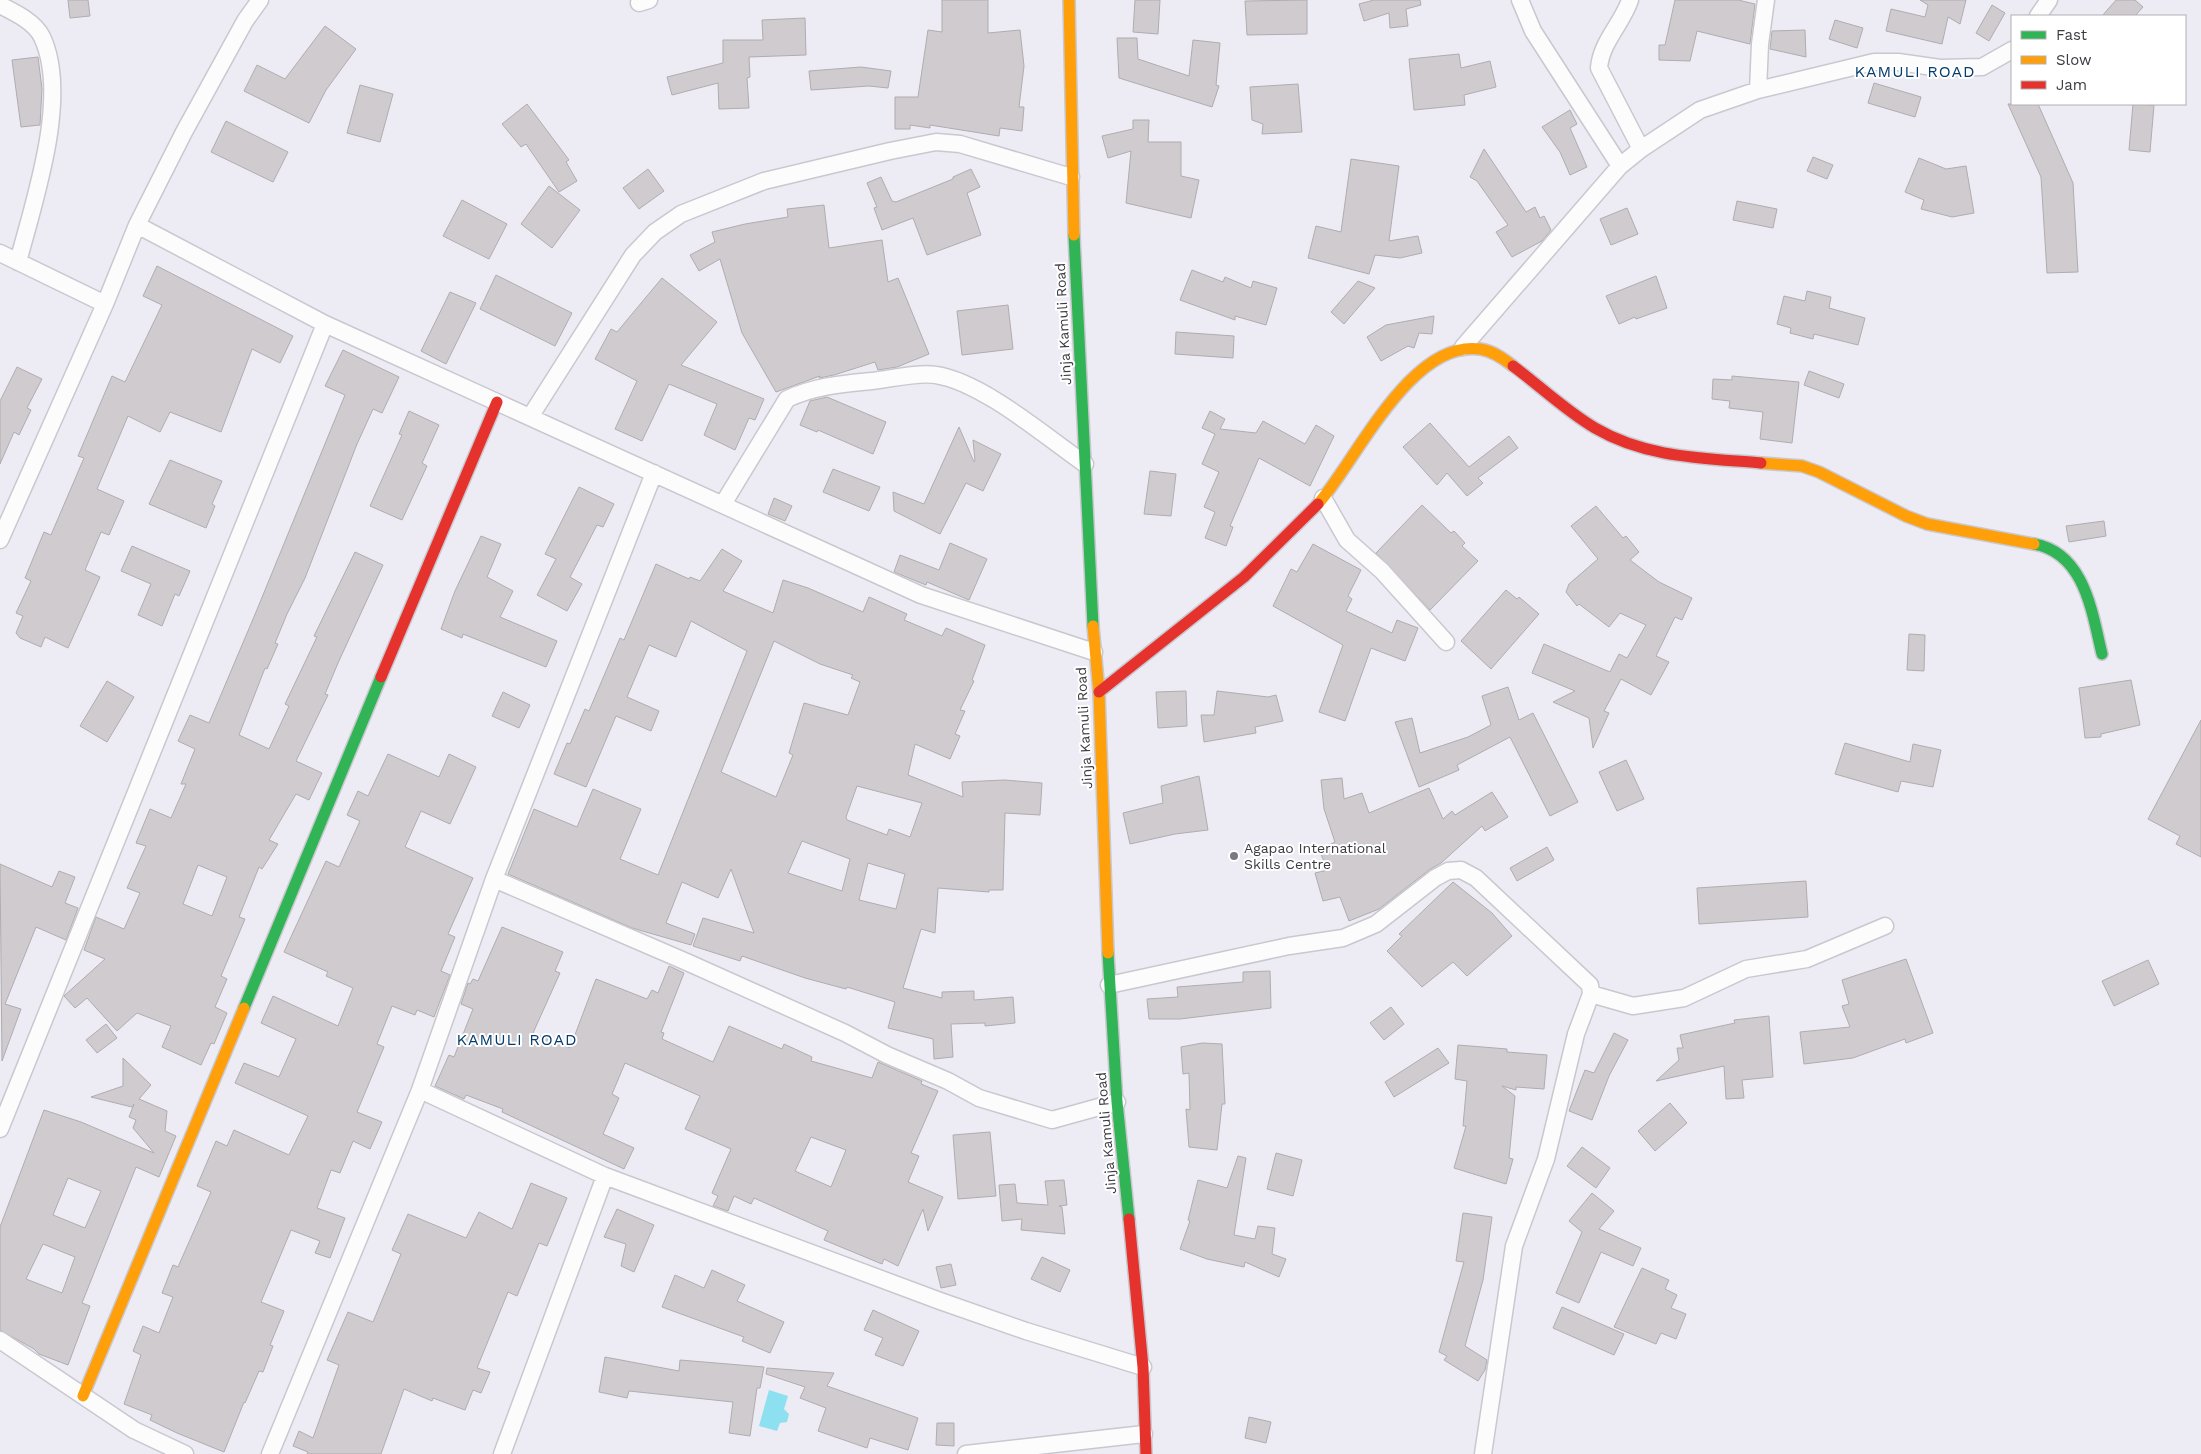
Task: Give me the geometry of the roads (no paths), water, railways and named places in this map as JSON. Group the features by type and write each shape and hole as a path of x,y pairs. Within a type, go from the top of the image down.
{"street":[{"path":"0,540 105,304 137,225 184,132 245,21 260,0"},
{"name":"Jinja Kamuli Road","path":"1069,0 1071,177 1094,652 1099,692 1109,986 1117,1102 1143,1367 1146,1454"},
{"path":"1520,0 1533,30 1620,166"},
{"path":"1630,0 1625,15 1605,45 1600,57 1600,68 1641,149"},
{"path":"1758,90 1760,44 1766,0"},
{"path":"2039,15 2049,0"},
{"path":"0,5 25,19 42,35 49,59 54,91 44,159 18,262"},
{"path":"1099,692 1255,569 1323,498 1398,394 1428,366 1463,348 1620,166 1641,149 1700,110 1758,90 1874,62 1898,62 1940,68 1982,67 2011,51"},
{"path":"530,417 633,255 655,232 681,214 764,181 936,142 960,144 1071,177"},
{"path":"137,225 326,324 920,595 1094,652"},
{"path":"0,253 105,304"},
{"path":"0,1130 326,324"},
{"path":"1463,348 1485,349 1498,355 1595,428 1632,445 1667,455 1802,466 1819,472 1906,516 1927,524 2042,544 2059,552 2070,562 2083,580 2102,654"},
{"path":"723,504 787,399 806,390 824,386 934,374 960,380 987,396 1085,464"},
{"path":"84,1396 331,796 498,402"},
{"path":"270,1454 420,1090 494,880 654,474"},
{"path":"1323,498 1347,540 1382,571 1446,642"},
{"path":"1109,986 1289,946 1343,938 1376,924 1435,878 1448,871 1460,870 1476,878 1590,985 1591,994 1576,1034 1546,1159 1514,1246 1482,1454"},
{"path":"494,880 689,963 948,1081 979,1098 1052,1120 1117,1102"},
{"path":"1591,994 1633,1006 1684,998 1746,970 1807,959 1886,926"},
{"path":"420,1090 605,1176 940,1301 1026,1331 1143,1367"},
{"path":"502,1454 605,1176"},
{"path":"0,1340 134,1430 185,1454"},
{"path":"966,1454 1144,1434"}],"water":[{"path":"769,1390 788,1396 784,1409 789,1414 787,1422 780,1423 777,1431 759,1426"}],"place":[{"name":"Agapao International Skills Centre","path":"1234,856"}],"district":[{"name":"KAMULI ROAD","path":"1915,71"},
{"name":"KAMULI ROAD","path":"517,1039"}]}
